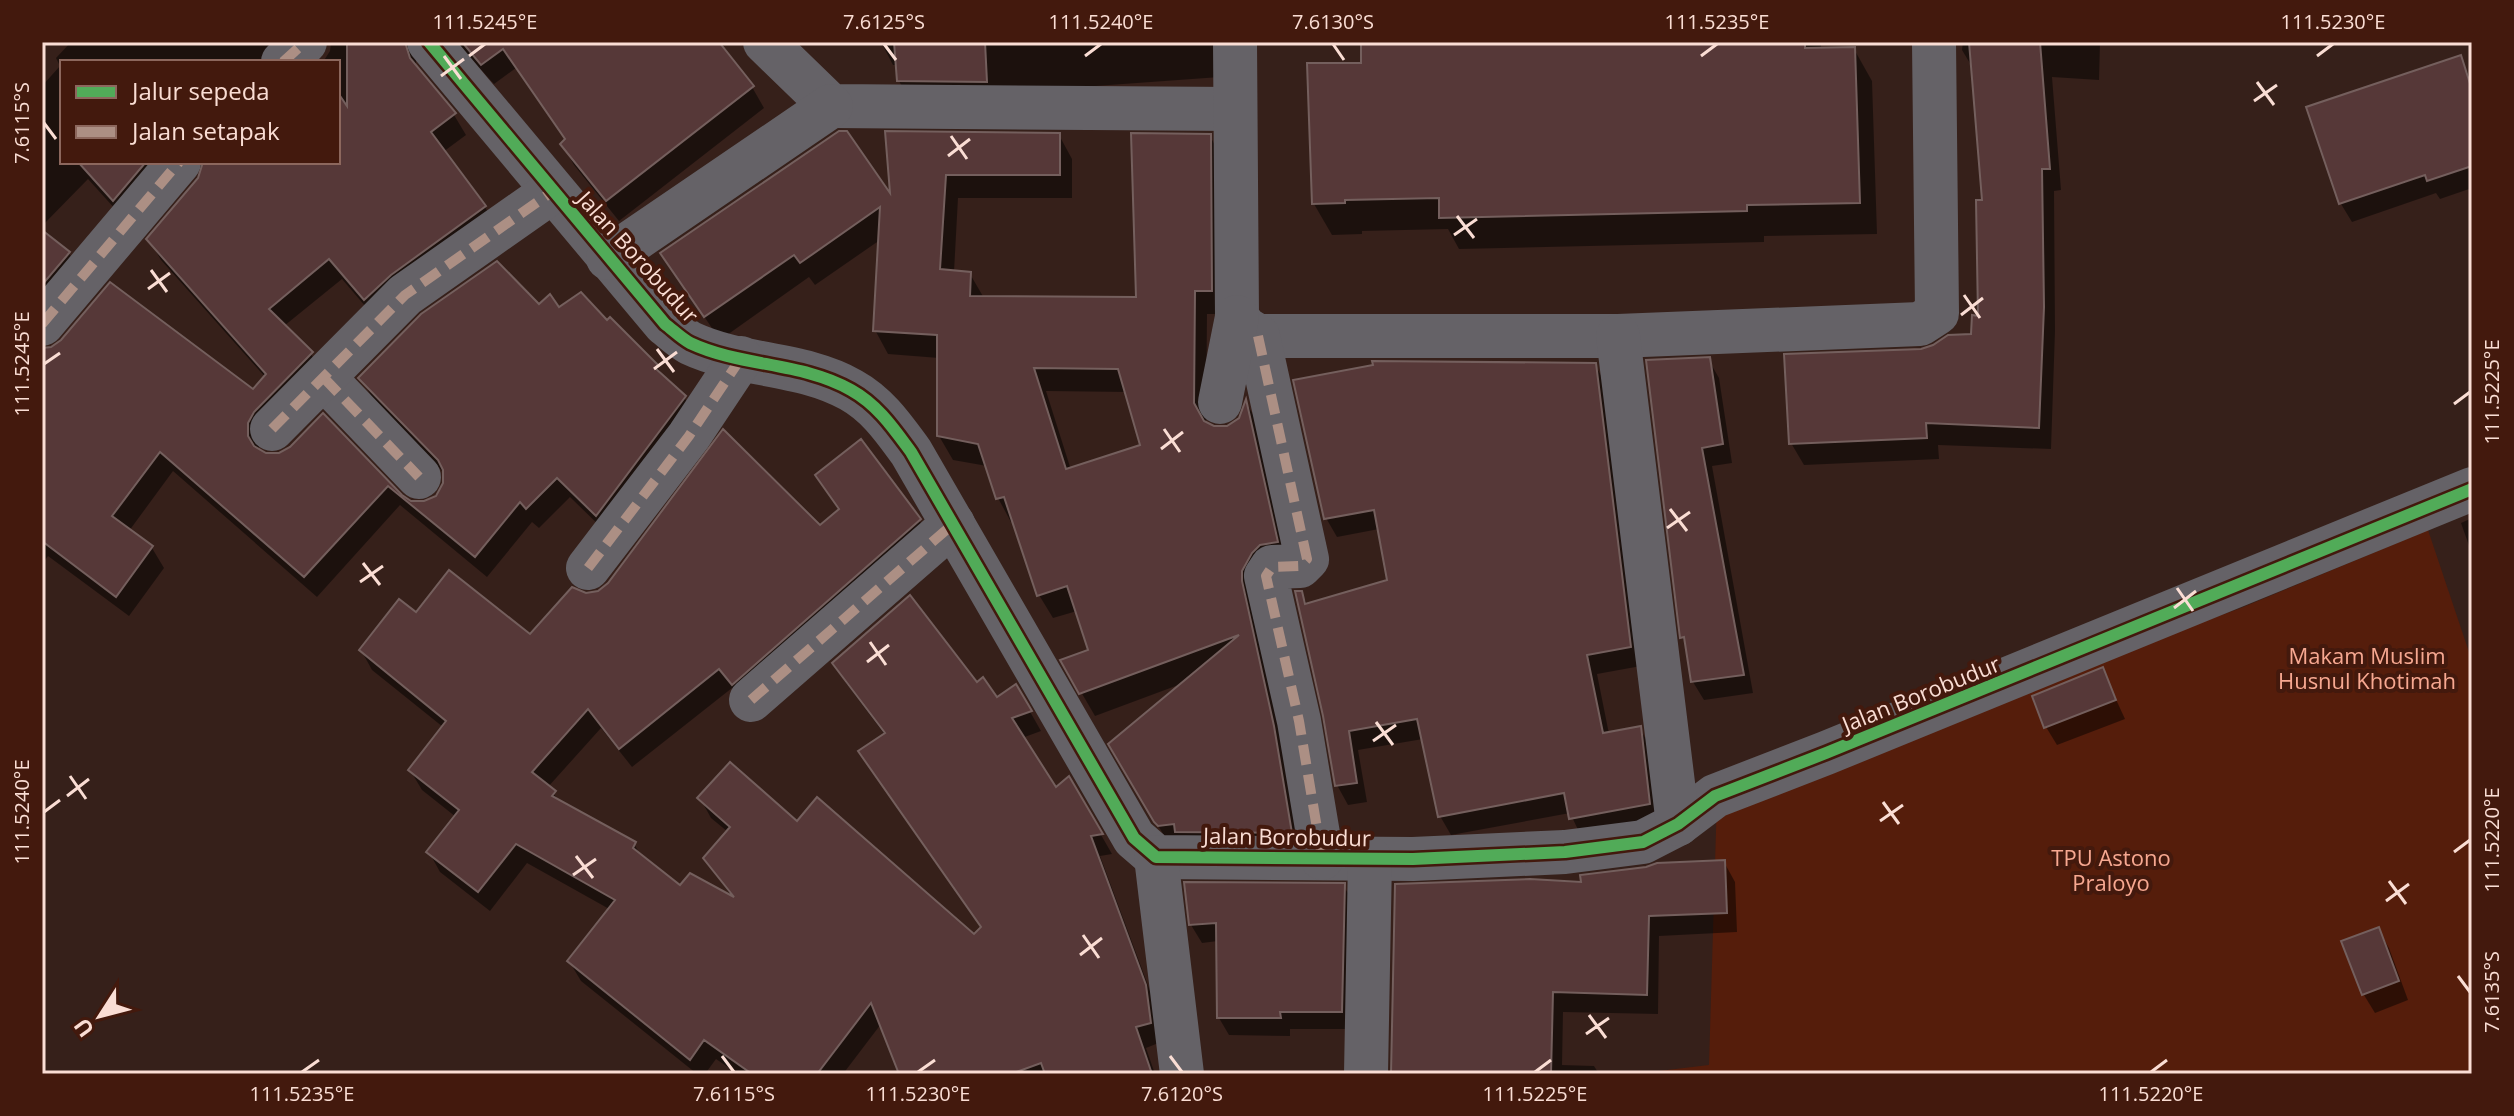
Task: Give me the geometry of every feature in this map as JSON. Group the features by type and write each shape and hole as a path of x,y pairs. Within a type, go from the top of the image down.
{"street":[{"path":"285,60 305,42"},
{"name":"Jalan Borobudur","path":"429,42 665,324 687,341 709,350 817,376 852,390 884,415 911,452 1134,838 1156,857 1370,859 1565,852 1643,842 1678,824 1715,796 1841,748 2472,489"},
{"path":"765,42 831,106"},
{"path":"1235,42 1234,109 1247,326 1307,559 1300,566 1272,567 1266,576 1299,721 1322,858"},
{"path":"1247,326 1618,336 1920,324 1937,313 1934,42"},
{"path":"608,258 831,106 1234,109"},
{"path":"42,324 177,164"},
{"path":"272,429 405,295 553,191"},
{"path":"1220,402 1247,326"},
{"path":"1618,336 1678,824"},
{"path":"588,568 689,436 741,358"},
{"path":"324,378 419,477"},
{"path":"751,700 953,524"},
{"path":"1156,857 1182,1074"},
{"path":"1366,1074 1370,859"}],"green space":[{"name":"TPU Astono Praloyo","path":"2428,530 2472,661 2472,1074 1634,1074 1709,1065 1717,797 2241,608"}],"building":[{"path":"347,42 405,42 410,58 456,113 431,132 486,206 391,275 364,300 329,259 269,309 313,352 254,412 248,423 248,436 254,446 266,453 279,453 290,447 323,413 402,495 411,501 424,501 436,496 443,483 443,470 438,460 358,378 421,314 497,261 539,304 550,294 559,307 581,292 607,320 610,317 658,365 655,368 686,396 596,516 557,478 526,509 520,502 475,557 388,486 304,577 160,452 112,516 153,546 116,597 42,541 42,348 51,347 61,340 110,282 253,389 266,374 146,239 198,178 202,164 340,164 340,96 347,106"},
{"path":"462,42 719,42 754,86 606,201 560,144 565,139 503,49 481,65"},
{"path":"894,42 985,42 987,82 897,81"},
{"path":"1361,42 1805,42 1805,48 1855,47 1860,203 1747,205 1747,211 1439,218 1439,198 1345,200 1345,203 1312,204 1307,63 1361,63"},
{"path":"1969,42 2040,42 2050,169 2042,169 2044,307 2039,428 1926,423 1927,438 1789,444 1784,354 1921,349 1948,335 1971,334 1972,315 1978,316 1976,200 1982,200"},
{"path":"2461,55 2472,90 2472,166 2427,181 2425,175 2339,204 2306,107"},
{"path":"839,131 847,131 890,193 885,131 1060,133 1060,175 946,175 940,269 971,272 970,296 1136,297 1131,133 1211,134 1212,291 1195,291 1194,403 1204,421 1214,426 1227,426 1239,418 1246,399 1278,542 1260,545 1252,553 1242,571 1242,581 1274,726 1292,833 1175,832 1174,824 1158,826 1154,822 1108,744 1239,635 1079,694 1060,660 1088,650 1067,586 1037,596 1004,497 996,499 978,444 937,436 937,335 873,331 880,207 800,263 794,255 704,317 660,253","holes":["1034,368 1118,369 1140,445 1066,469"]},
{"path":"80,164 144,164 113,201"},
{"path":"42,230 70,252 42,285"},
{"path":"1710,357 1723,444 1702,448 1744,675 1691,682 1684,637 1680,638 1646,360"},
{"path":"1372,361 1596,363 1631,647 1587,655 1603,733 1641,726 1650,804 1569,819 1564,793 1438,817 1417,719 1349,731 1357,783 1335,786 1295,591 1302,591 1305,604 1387,580 1374,510 1324,519 1293,380 1373,365"},
{"path":"723,429 820,525 839,509 815,475 861,439 921,519 732,685 719,669 619,749 588,709 532,772 556,791 552,796 636,842 633,848 680,885 690,873 734,897 703,858 730,827 697,798 730,762 797,821 817,797 974,934 981,927 858,751 885,733 832,663 910,595 977,682 983,677 997,697 1016,684 1032,711 1012,718 1056,787 1069,776 1103,834 1091,836 1146,985 1151,1023 1136,1027 1152,1074 1045,1074 1041,1063 1011,1074 899,1074 871,1003 817,1074 752,1074 704,1040 690,1060 567,961 615,900 516,844 478,892 426,852 459,810 408,770 446,721 359,650 399,599 416,612 449,570 530,634 572,587 586,593 598,591 608,583"},
{"path":"2103,667 2116,700 2044,728 2032,696"},
{"path":"1725,860 1727,913 1649,916 1647,995 1553,992 1551,1074 1391,1074 1395,884 1530,879 1581,882 1580,875 1657,863"},
{"path":"1184,882 1345,883 1342,1012 1280,1012 1281,1018 1217,1018 1216,923 1189,925"},
{"path":"2379,927 2399,981 2362,995 2341,941"}],"marked path":[{"path":"285,60 305,42"},
{"path":"42,324 177,164"},
{"path":"272,429 405,295 553,191"},
{"path":"1258,336 1307,559 1300,566 1272,567 1266,576 1299,721 1322,858"},
{"path":"588,568 689,436 741,358"},
{"path":"324,378 419,477"},
{"path":"751,700 953,524"}],"cycle path":[{"path":"429,42 665,324 690,343 710,351 832,381 861,396 885,418 911,452 1134,838 1156,857 1413,859 1565,852 1643,842 1678,824 1715,796 2472,489"}],"park label":[{"name":"Makam Muslim Husnul Khotimah","path":"2367,668"}]}
